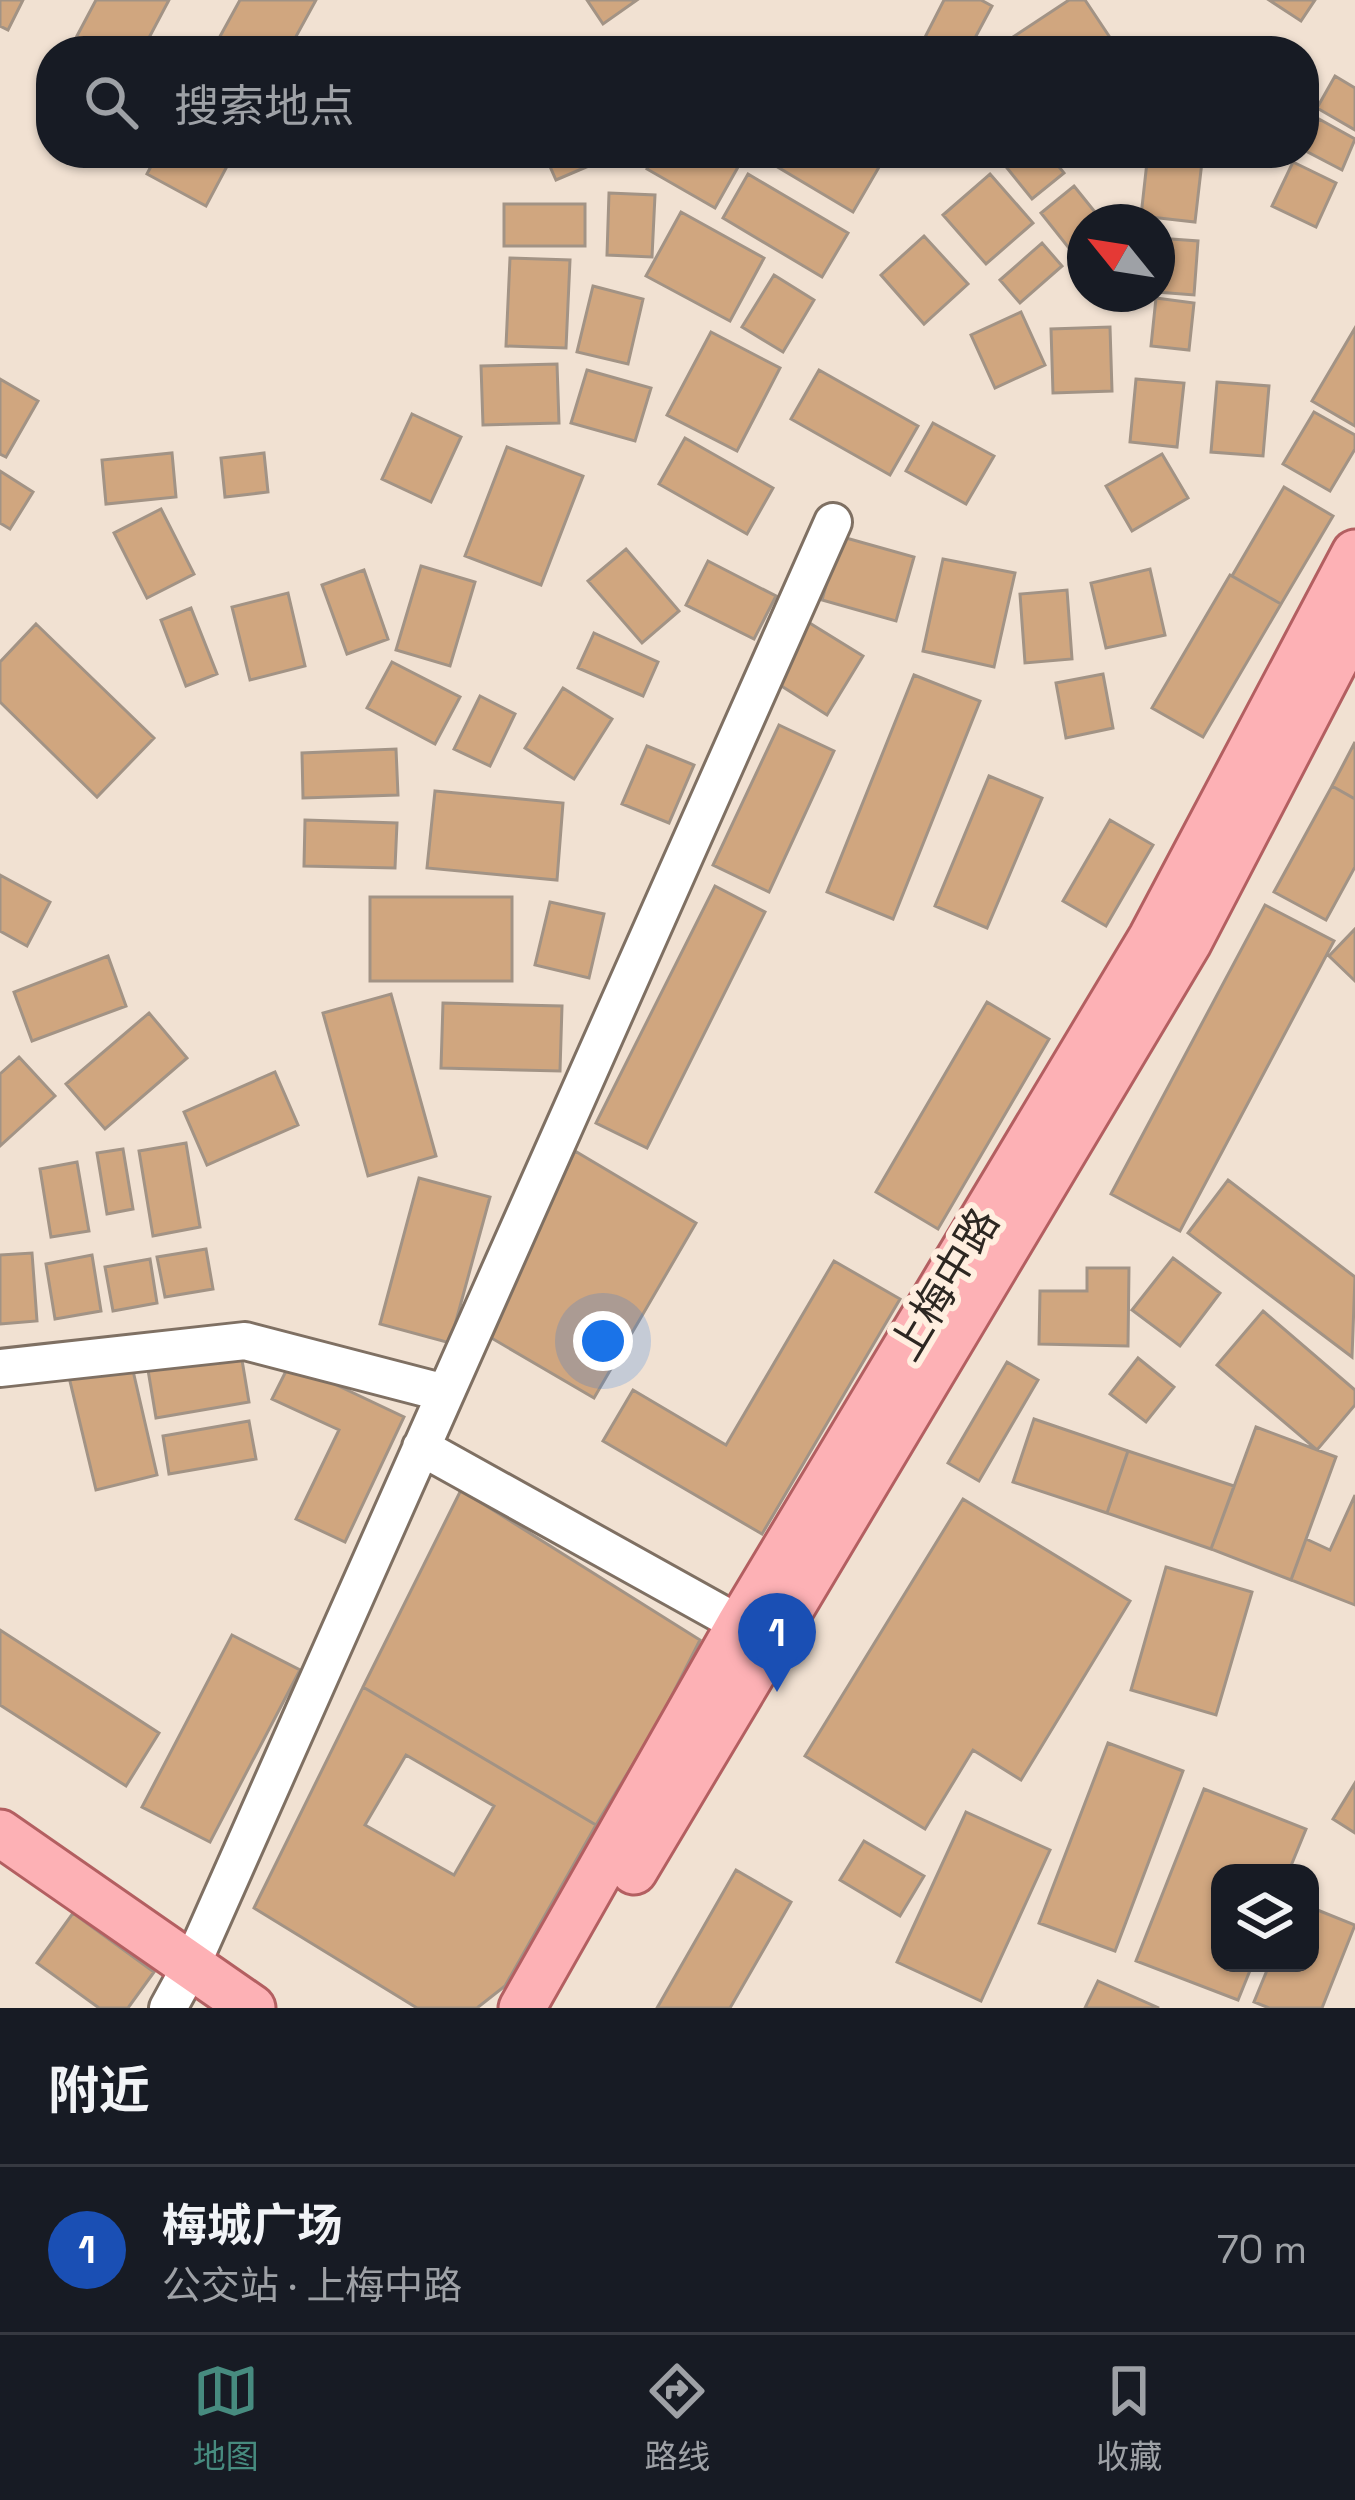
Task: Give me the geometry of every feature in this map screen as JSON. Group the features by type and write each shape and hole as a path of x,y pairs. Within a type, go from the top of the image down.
{"main road":[{"name":"上梅中路","path":"1167,946 1355,554"},
{"name":"上梅中路","path":"522,2008 756,1633 1355,622"},
{"name":"上梅中路","path":"554,2008 756,1633"},
{"path":"0,1833 252,2008"}],"street":[{"path":"168,2008 833,522"},
{"path":"0,1368 245,1341 446,1393"},
{"path":"422,1447 756,1633"}],"building":[{"path":"0,0 23,0 8,30 0,26"},
{"path":"96,0 169,0 150,36 77,36"},
{"path":"240,0 316,0 296,36 220,36"},
{"path":"587,0 637,0 603,24"},
{"path":"944,0 981,0 992,6 976,36 926,36"},
{"path":"1069,0 1085,0 1109,36 1015,36"},
{"path":"1269,0 1315,0 1301,21"},
{"path":"1335,76 1355,88 1355,130 1319,109"},
{"path":"1319,119 1355,139 1342,170 1319,158"},
{"path":"150,168 226,168 206,206 147,174"},
{"path":"551,168 584,168 556,180"},
{"path":"648,168 737,168 715,208"},
{"path":"779,168 878,168 853,212"},
{"path":"1007,168 1060,168 1064,173 1032,199"},
{"path":"1146,168 1201,168 1195,222 1175,220 1175,204 1142,204"},
{"path":"1290,168 1305,168 1336,183 1316,227 1272,206"},
{"path":"748,174 848,233 822,277 723,218"},
{"path":"990,174 1033,223 986,264 943,215"},
{"path":"1074,186 1088,204 1067,204 1067,246 1041,213"},
{"path":"609,193 655,195 652,257 607,255"},
{"path":"504,204 585,204 585,246 504,246"},
{"path":"681,212 764,258 730,321 646,276"},
{"path":"924,236 968,284 924,324 881,275"},
{"path":"1175,239 1198,241 1194,295 1175,293"},
{"path":"1042,243 1062,266 1020,303 1000,280"},
{"path":"510,258 570,260 566,348 506,346"},
{"path":"774,275 814,300 783,352 742,327"},
{"path":"593,286 643,299 628,364 577,352"},
{"path":"1175,300 1194,303 1189,350 1151,346 1155,312 1175,312"},
{"path":"1021,312 1045,365 995,388 971,335"},
{"path":"1110,327 1112,391 1053,393 1051,329"},
{"path":"1355,328 1355,426 1312,401"},
{"path":"711,332 780,368 737,451 667,415"},
{"path":"557,364 559,423 483,425 481,366"},
{"path":"587,370 651,388 635,441 571,423"},
{"path":"819,370 918,426 890,475 791,419"},
{"path":"0,379 38,401 6,457 0,454"},
{"path":"1136,379 1184,383 1177,447 1130,442"},
{"path":"1217,382 1269,386 1263,456 1211,452"},
{"path":"1314,412 1355,435 1355,449 1330,491 1283,464"},
{"path":"412,414 461,437 431,502 382,479"},
{"path":"933,423 994,456 966,504 906,471"},
{"path":"685,438 773,488 747,534 659,484"},
{"path":"507,447 583,476 541,585 465,556"},
{"path":"172,453 176,497 106,504 102,460"},
{"path":"264,453 268,492 225,497 221,458"},
{"path":"1162,454 1188,498 1132,531 1106,486"},
{"path":"0,471 33,492 10,529 0,523"},
{"path":"1284,487 1333,516 1281,604 1232,576"},
{"path":"161,509 194,574 147,598 114,533"},
{"path":"839,536 914,557 896,621 822,600"},
{"path":"626,549 679,611 642,643 588,581"},
{"path":"943,559 1015,573 994,667 923,651"},
{"path":"708,561 776,596 754,639 686,605"},
{"path":"421,566 475,582 450,666 396,650"},
{"path":"1150,569 1165,635 1106,648 1091,583"},
{"path":"364,570 388,639 347,654 322,585"},
{"path":"1230,575 1281,604 1203,737 1152,708"},
{"path":"1067,590 1072,659 1025,663 1020,594"},
{"path":"288,593 305,666 250,680 232,607"},
{"path":"191,608 217,674 186,686 161,620"},
{"path":"808,622 863,656 827,715 772,680"},
{"path":"36,624 154,738 97,797 0,702 0,662"},
{"path":"594,633 658,662 643,696 578,668"},
{"path":"392,662 460,697 435,744 367,708"},
{"path":"1103,674 1113,728 1066,738 1056,683"},
{"path":"914,675 980,701 893,919 827,892"},
{"path":"563,688 612,719 574,779 525,748"},
{"path":"480,696 515,714 490,766 454,749"},
{"path":"779,725 834,751 769,892 713,865"},
{"path":"1355,742 1355,799 1332,786"},
{"path":"647,746 694,765 669,823 622,804"},
{"path":"396,749 398,795 303,798 302,753"},
{"path":"989,776 1042,798 987,928 935,906"},
{"path":"1332,786 1355,799 1355,867 1326,920 1274,892"},
{"path":"435,791 563,803 557,880 427,868"},
{"path":"305,820 397,823 395,868 304,866"},
{"path":"1110,820 1153,845 1106,926 1063,901"},
{"path":"0,875 50,902 27,946 0,931"},
{"path":"715,886 765,912 647,1148 596,1123"},
{"path":"370,897 512,897 512,981 370,981"},
{"path":"550,902 604,914 589,978 535,965"},
{"path":"1265,905 1334,941 1180,1231 1111,1194"},
{"path":"1355,929 1355,981 1329,956"},
{"path":"108,956 126,1006 32,1041 14,992"},
{"path":"391,994 436,1156 368,1176 323,1013"},
{"path":"987,1002 1049,1039 938,1229 876,1192"},
{"path":"443,1003 562,1006 560,1071 441,1068"},
{"path":"149,1013 187,1058 105,1129 66,1084"},
{"path":"19,1057 55,1096 0,1146 0,1074"},
{"path":"275,1072 298,1125 207,1165 184,1112"},
{"path":"186,1143 200,1227 153,1236 139,1151"},
{"path":"123,1149 133,1209 107,1214 97,1153"},
{"path":"575,1151 696,1223 594,1398 488,1336"},
{"path":"77,1162 89,1231 51,1237 40,1169"},
{"path":"419,1178 490,1197 450,1343 380,1324"},
{"path":"1228,1180 1355,1277 1352,1357 1188,1233"},
{"path":"206,1249 213,1289 165,1297 157,1257"},
{"path":"32,1253 37,1321 0,1324 0,1255"},
{"path":"92,1255 101,1311 55,1319 46,1264"},
{"path":"1173,1258 1220,1293 1180,1346 1132,1310"},
{"path":"150,1259 157,1303 113,1311 105,1267"},
{"path":"834,1261 900,1299 762,1534 603,1441 633,1390 726,1445"},
{"path":"1087,1268 1129,1268 1128,1346 1039,1344 1040,1291 1087,1291"},
{"path":"1263,1311 1355,1390 1355,1405 1317,1450 1217,1365"},
{"path":"241,1354 249,1402 156,1418 148,1370"},
{"path":"1138,1358 1174,1387 1146,1422 1110,1394"},
{"path":"131,1362 157,1475 96,1490 69,1377"},
{"path":"1007,1362 1038,1380 979,1481 948,1463"},
{"path":"290,1363 404,1417 345,1542 296,1519 339,1430 272,1399"},
{"path":"1034,1419 1128,1451 1107,1513 1013,1482"},
{"path":"249,1421 256,1459 169,1474 163,1436"},
{"path":"1256,1427 1336,1457 1291,1580 1211,1549"},
{"path":"1128,1451 1234,1486 1211,1549 1107,1513"},
{"path":"461,1490 700,1640 658,1723 596,1825 363,1687"},
{"path":"1355,1495 1355,1605 1291,1580 1306,1539 1330,1550"},
{"path":"963,1499 1130,1601 1021,1780 973,1750 925,1829 805,1756"},
{"path":"1166,1567 1252,1592 1216,1715 1131,1690"},
{"path":"0,1630 159,1733 126,1786 0,1705"},
{"path":"232,1635 300,1670 210,1842 142,1807"},
{"path":"363,1687 596,1825 505,1986 477,2008 417,2008 254,1908","holes":["406,1755 494,1806 454,1875 365,1825"]},
{"path":"1108,1743 1183,1771 1115,1951 1039,1923"},
{"path":"1355,1783 1355,1833 1333,1819"},
{"path":"1204,1789 1306,1829 1292,1864 1211,1864 1211,1972 1249,1972 1238,2000 1136,1961"},
{"path":"966,1812 1050,1850 981,2001 897,1962"},
{"path":"864,1841 924,1876 900,1916 840,1880"},
{"path":"736,1870 791,1902 730,2008 657,2008"},
{"path":"1319,1911 1355,1925 1322,2008 1269,2008 1254,2002 1266,1972 1319,1972"},
{"path":"73,1913 154,1972 128,2008 99,2008 37,1963"},
{"path":"1098,1981 1159,2008 1085,2008"}],"place":[{"name":"梅城广场","path":"777,1692"}]}
